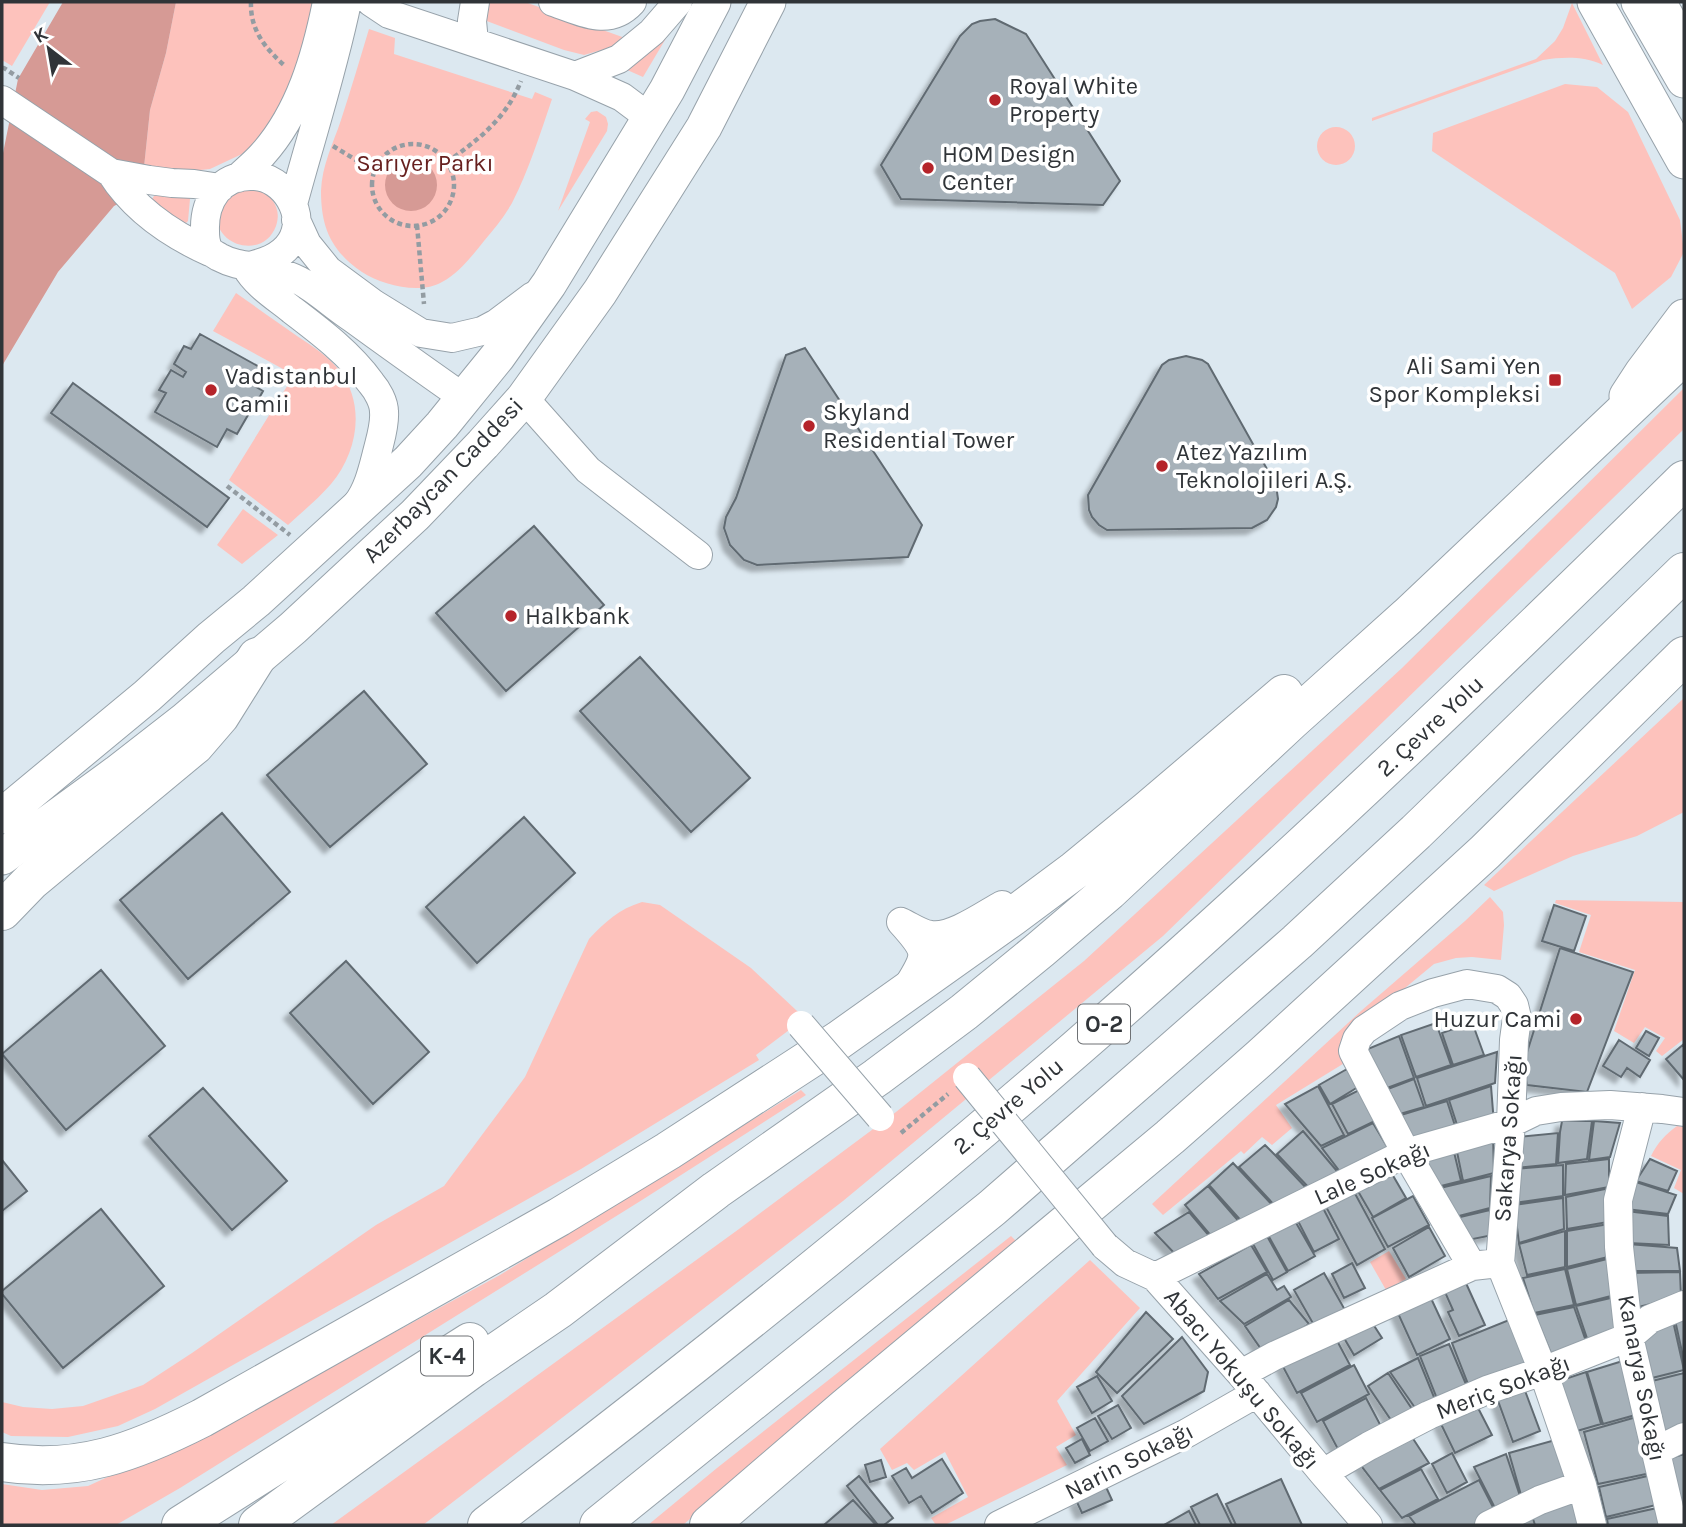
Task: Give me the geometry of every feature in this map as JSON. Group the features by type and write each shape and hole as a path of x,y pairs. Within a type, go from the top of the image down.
{"highway":[{"path":"258,1525 473,1368 558,1310 716,1190 877,1077 964,1012 1051,941 1408,616 1684,355"},
{"name":"2. Çevre Yolu","path":"487,1525 732,1335 1078,1047 1435,722 1684,480"},
{"path":"2,1462 26,1466 87,1462 125,1453 160,1439 559,1217 668,1151 839,1040 1075,870 1328,656 1413,577 1484,522 1542,488"},
{"name":"O-2","path":"599,1525 981,1216 1297,942 1416,832 1684,572"},
{"path":"709,1525 1170,1137 1261,1057 1485,852 1684,656"},
{"path":"2,911 31,881 195,745 220,716 257,657"},
{"name":"K-4","path":"181,1525 536,1300 716,1190"}],"main road":[{"name":"Azerbaycan Caddesi","path":"2,817 148,696 310,552 408,462 464,398 498,356 549,284 667,90 713,2"},
{"name":"Azerbaycan Caddesi","path":"2,857 117,774 304,618 415,515 483,444 524,398 600,292 704,127 768,2"},
{"path":"1595,2 1684,162"},
{"path":"1639,2 1684,79"},
{"path":"1608,425 1642,373 1684,317"},
{"path":"464,398 485,409 503,409 524,398"}],"street":[{"path":"210,252 205,239 204,220 208,205 215,192 262,155 281,131 298,102 309,72 327,2"},
{"path":"246,267 266,262 279,255 291,243 296,229 294,212 312,133 340,38 347,2"},
{"path":"371,2 389,14 575,76 622,97 650,118"},
{"path":"474,42 472,20 475,2"},
{"path":"553,2 599,18 624,10 632,2"},
{"path":"575,76 619,59 652,32 678,2"},
{"path":"1662,2 1684,41"},
{"path":"2,100 111,173 194,184 229,183 256,176 270,180 282,188 307,244 328,270 374,304 421,333 452,338 482,331 549,284"},
{"path":"111,173 119,187 163,226 188,242 235,264 266,268 300,281 464,398"},
{"path":"246,267 263,287 358,364 376,389 384,410 383,426 363,495 351,513"},
{"path":"524,398 588,470 698,555"},
{"path":"903,995 924,955 919,943 901,922 930,935 943,935 966,926 1148,810"},
{"name":"Sakarya Sokağı","path":"1486,1265 1511,1123 1517,1018 1514,1004 1508,996 1497,989 1467,984 1400,1006 1364,1030 1353,1051 1406,1153 1486,1265 1543,1371 1583,1485 1592,1525"},
{"path":"801,1025 880,1117"},
{"name":"Abacı Yokuşu Sokağı","path":"967,1077 1105,1246 1125,1263 1155,1277 1368,1525"},
{"name":"Lale Sokağı","path":"1155,1277 1406,1153 1511,1123 1536,1111 1610,1105 1684,1112"},
{"name":"Kanarya Sokağı","path":"1642,1107 1618,1200 1619,1247 1629,1337 1673,1525"},
{"name":"Narin Sokağı","path":"999,1525 1187,1433 1249,1384 1274,1356 1486,1265"},
{"name":"Meriç Sokağı","path":"1323,1474 1429,1415 1487,1390 1629,1337 1650,1319 1684,1305"},
{"path":"1656,1451 1684,1437"},
{"path":"1489,1525 1540,1500 1583,1485"}],"path":[{"path":"251,2 252,19 258,36 268,51 289,71"},
{"path":"447,162 481,138 495,123 518,88 529,60"},
{"path":"2,68 10,72"},
{"path":"312,133 374,171"},
{"path":"401,145 427,146 438,152 447,162 454,184 447,207 439,216 417,226 405,225 384,214 377,205 373,194 374,171 380,159 390,150 401,145"},
{"path":"417,226 424,304"},
{"path":"227,486 310,552"},
{"path":"880,1117 896,1138 967,1077"}],"green space":[{"path":"2,2 50,2 12,66 2,60"},
{"path":"176,2 319,2 307,56 263,136 242,154 210,169 171,173 144,167 150,110 166,53"},
{"path":"486,2 525,2 625,38 612,47 584,55 564,50 484,20"},
{"path":"1572,3 1603,65 1573,58 1543,60 1372,121 1372,118 1536,59 1555,41"},
{"path":"681,13 643,77 625,69"},
{"name":"Sarıyer Parkı","path":"369,29 395,38 394,54 532,99 535,92 552,99 529,165 509,208 465,264 433,286 401,287 362,272 335,247 323,216 323,172"},
{"path":"1565,84 1597,87 1628,112 1680,220 1684,252 1671,277 1632,309 1615,273 1432,151 1433,133"},
{"path":"597,111 606,117 607,131 558,211 590,122 585,119 591,112"},
{"path":"1336,127 1350,132 1355,146 1350,160 1336,165 1322,160 1317,146 1322,132"},
{"path":"261,187 277,209 276,226 260,244 249,246 228,239 217,220 219,203 232,188"},
{"path":"188,194 190,199 186,223 168,214 152,199 156,195"},
{"path":"236,293 330,360 348,383 353,398 353,443 340,471 331,484 288,525 229,480 294,375 213,331"},
{"path":"1684,388 1684,429 1163,936 843,1201 423,1525 331,1525 896,1112 1084,961 1402,668"},
{"path":"243,509 278,535 242,564 217,545"},
{"path":"1684,698 1684,812 1637,836 1573,856 1494,891 1484,885"},
{"path":"1490,897 1503,912 1501,960 1472,957 1434,964 1341,1041 1351,1059 1276,1105 1292,1128 1272,1145 1262,1137 1244,1154 1241,1151 1163,1215 1152,1204 1361,1011"},
{"path":"1556,900 1684,902 1684,1039 1662,1056 1656,1051 1665,1038 1645,1027 1634,1043 1614,1031 1635,970 1579,952 1591,915 1555,903"},
{"path":"642,902 660,905 751,968 811,1024 801,1021 756,1055 759,1060 581,1169 155,1409 118,1426 68,1437 11,1436 2,1432 2,1402 52,1409 83,1406 143,1385 376,1225 444,1186 525,1077 589,939 613,917"},
{"path":"801,1090 806,1095 642,1200 180,1488 116,1525 2,1525 2,1484 42,1490 88,1486 182,1443 500,1275"},
{"path":"1677,1126 1684,1127 1684,1194 1674,1188 1681,1170 1651,1156 1662,1139"},
{"path":"1011,1236 1018,1243 786,1435 683,1525 648,1525 717,1468"},
{"path":"1389,1251 1406,1279 1386,1290 1370,1262"},
{"path":"1090,1260 1140,1308 1057,1401 1076,1435 1056,1447 1067,1465 945,1525 936,1525 931,1518 968,1497 945,1452 914,1470 907,1463 892,1470 880,1449"}],"shaded area":[{"path":"63,2 176,2 166,53 150,110 144,167 135,195 114,206 58,272 2,366 2,158 18,79"},
{"path":"411,159 430,166 437,185 430,204 411,211 392,204 385,185 392,166"}],"building":[{"name":"Royal White Property","path":"995,19 1026,34 1120,181 1103,205 901,199 881,165 960,36 972,24"},
{"name":"Vadistanbul Camii","path":"200,334 263,369 253,385 263,391 252,411 241,405 238,409 248,415 237,434 227,429 217,447 155,412 166,393 159,390 171,370 183,377 186,372 174,364 184,346 191,349"},
{"name":"Skyland Residential Tower","path":"805,348 922,525 908,557 757,565 744,560 730,545 724,528 726,517 736,498 786,355"},
{"path":"1186,356 1208,364 1276,485 1276,507 1267,520 1252,528 1107,530 1092,517 1088,495 1162,365 1169,360"},
{"path":"73,383 229,498 207,527 51,413"},
{"path":"534,526 604,605 506,691 436,613"},
{"path":"640,657 750,778 691,832 580,711"},
{"path":"364,691 427,764 330,847 267,775"},
{"path":"222,813 290,892 188,979 120,900"},
{"path":"524,817 575,873 477,963 426,907"},
{"path":"1554,905 1586,916 1574,951 1542,941"},
{"name":"Huzur Cami","path":"1560,948 1633,972 1587,1092 1527,1085 1523,1065"},
{"path":"346,961 429,1052 373,1104 290,1013"},
{"path":"101,970 165,1046 66,1130 2,1054"},
{"path":"1472,1022 1484,1055 1453,1065 1442,1033"},
{"path":"1436,1023 1451,1065 1416,1077 1401,1035"},
{"path":"1646,1031 1659,1038 1649,1056 1636,1048"},
{"path":"1399,1036 1414,1078 1379,1091 1363,1051"},
{"path":"1619,1040 1650,1060 1640,1077 1627,1068 1621,1077 1603,1066"},
{"path":"1684,1044 1684,1080 1666,1059"},
{"path":"1497,1052 1495,1083 1426,1106 1417,1078"},
{"path":"1347,1069 1358,1087 1330,1104 1319,1085"},
{"path":"1414,1079 1424,1107 1400,1114 1380,1092"},
{"path":"1318,1086 1344,1135 1321,1146 1285,1104"},
{"path":"1491,1086 1494,1124 1460,1134 1449,1100"},
{"path":"203,1088 287,1181 232,1230 149,1136"},
{"path":"1359,1090 1375,1121 1348,1134 1332,1104"},
{"path":"1447,1101 1458,1135 1417,1148 1401,1115"},
{"path":"1562,1121 1592,1121 1587,1159 1558,1163"},
{"path":"1594,1121 1620,1123 1610,1157 1589,1160"},
{"path":"1373,1123 1391,1153 1344,1177 1322,1148"},
{"path":"1303,1131 1342,1177 1312,1191 1277,1154"},
{"path":"1558,1133 1556,1164 1515,1168 1519,1137"},
{"path":"1493,1136 1494,1173 1463,1181 1456,1147"},
{"path":"1265,1145 1310,1192 1277,1208 1239,1167"},
{"path":"1453,1148 1461,1181 1437,1187 1422,1159"},
{"path":"1609,1159 1609,1187 1565,1195 1566,1164"},
{"path":"1650,1159 1677,1171 1668,1191 1636,1181"},
{"path":"2,1160 27,1191 2,1211"},
{"path":"1233,1163 1276,1209 1244,1224 1209,1185"},
{"path":"1563,1165 1563,1196 1514,1203 1514,1169"},
{"path":"1388,1167 1406,1198 1373,1217 1355,1186"},
{"path":"1491,1176 1490,1208 1455,1217 1440,1188"},
{"path":"1636,1182 1676,1195 1668,1214 1626,1209"},
{"path":"1208,1186 1242,1225 1212,1237 1185,1205"},
{"path":"1352,1188 1385,1249 1357,1265 1324,1203"},
{"path":"1610,1188 1608,1222 1567,1229 1566,1197"},
{"path":"1413,1196 1429,1225 1388,1247 1372,1218"},
{"path":"1563,1198 1564,1229 1519,1243 1514,1205"},
{"path":"1323,1208 1339,1239 1314,1252 1298,1221"},
{"path":"101,1209 164,1286 63,1368 2,1291"},
{"path":"1490,1210 1493,1235 1468,1240 1456,1218"},
{"path":"1626,1211 1668,1216 1669,1245 1628,1243"},
{"path":"1189,1212 1211,1238 1176,1255 1155,1233"},
{"path":"1295,1221 1315,1256 1288,1271 1268,1235"},
{"path":"1609,1224 1612,1256 1567,1267 1567,1231"},
{"path":"1429,1227 1445,1256 1409,1277 1393,1248"},
{"path":"1565,1231 1565,1267 1527,1275 1519,1244"},
{"path":"1267,1236 1287,1272 1273,1280 1253,1244"},
{"path":"1628,1244 1677,1248 1680,1271 1628,1271"},
{"path":"1251,1245 1267,1272 1218,1299 1199,1274"},
{"path":"1611,1258 1615,1295 1576,1305 1567,1269"},
{"path":"1352,1263 1365,1288 1344,1298 1332,1274"},
{"path":"1565,1269 1574,1305 1534,1313 1523,1278"},
{"path":"1680,1272 1681,1297 1634,1308 1628,1273"},
{"path":"1324,1273 1345,1310 1315,1327 1294,1290"},
{"path":"1267,1274 1277,1290 1284,1286 1291,1297 1244,1324 1220,1301"},
{"path":"1465,1281 1485,1325 1459,1336 1448,1312 1453,1310 1444,1290"},
{"path":"1429,1294 1450,1339 1417,1355 1396,1309"},
{"path":"1615,1297 1622,1338 1590,1347 1576,1306"},
{"path":"1289,1300 1309,1324 1276,1345 1261,1349 1245,1326"},
{"path":"1574,1307 1588,1347 1552,1356 1535,1315"},
{"path":"1146,1312 1173,1339 1117,1393 1096,1372"},
{"path":"1684,1317 1684,1361 1675,1320"},
{"path":"1509,1320 1527,1366 1470,1389 1452,1343"},
{"path":"1371,1321 1382,1338 1354,1355 1344,1338"},
{"path":"1673,1321 1684,1370 1648,1379 1637,1336"},
{"path":"1334,1335 1350,1365 1297,1393 1281,1363"},
{"path":"1182,1337 1208,1372 1204,1391 1144,1424 1122,1396"},
{"path":"1449,1344 1468,1389 1438,1401 1420,1356"},
{"path":"1418,1358 1436,1402 1418,1412 1390,1372"},
{"path":"1629,1359 1639,1414 1603,1424 1587,1372"},
{"path":"1354,1365 1369,1394 1317,1422 1301,1393"},
{"path":"1586,1372 1601,1424 1577,1431 1559,1381"},
{"path":"1388,1373 1414,1412 1395,1426 1368,1386"},
{"path":"1684,1373 1684,1427 1661,1433 1648,1382"},
{"path":"1097,1376 1112,1401 1092,1413 1077,1387"},
{"path":"1524,1388 1540,1431 1513,1442 1497,1398"},
{"path":"1366,1398 1383,1430 1340,1453 1323,1421"},
{"path":"1476,1404 1492,1435 1455,1453 1440,1422"},
{"path":"1118,1405 1131,1428 1112,1439 1098,1416"},
{"path":"1640,1416 1651,1473 1598,1484 1584,1432"},
{"path":"1095,1418 1108,1441 1090,1451 1077,1428"},
{"path":"1408,1431 1429,1463 1379,1489 1356,1459"},
{"path":"1082,1439 1090,1455 1075,1463 1066,1448"},
{"path":"1559,1439 1571,1482 1521,1495 1509,1453"},
{"path":"1452,1453 1467,1482 1447,1493 1432,1464"},
{"path":"1506,1454 1521,1499 1496,1510 1474,1467"},
{"path":"1684,1454 1684,1525 1664,1460"},
{"path":"942,1459 963,1493 932,1513 921,1496 909,1503 892,1476 906,1468 912,1478"},
{"path":"881,1460 886,1477 870,1482 865,1465"},
{"path":"1421,1469 1438,1499 1402,1518 1380,1490"},
{"path":"1652,1475 1656,1505 1606,1517 1599,1487"},
{"path":"859,1476 893,1518 884,1525 878,1525 847,1486"},
{"path":"1281,1479 1302,1525 1236,1525 1226,1504"},
{"path":"1479,1480 1497,1515 1477,1525 1416,1525 1409,1516"},
{"path":"1106,1487 1112,1500 1082,1513 1076,1500"},
{"path":"1217,1494 1232,1525 1200,1525 1191,1507"},
{"path":"1576,1497 1581,1525 1535,1525 1531,1513"},
{"path":"853,1500 876,1525 824,1525"},
{"path":"1657,1508 1661,1525 1608,1525 1607,1519"},
{"path":"1189,1511 1196,1525 1164,1525"}],"place":[{"name":"Royal White Property","path":"995,100"},
{"name":"HOM Design Center","path":"928,168"},
{"name":"Ali Sami Yen Spor Kompleksi","path":"1555,380"},
{"name":"Vadistanbul Camii","path":"211,390"},
{"name":"Skyland Residential Tower","path":"809,426"},
{"name":"Atez Yazılım Teknolojileri A.Ş.","path":"1162,466"},
{"name":"Halkbank","path":"511,616"},
{"name":"Huzur Cami","path":"1576,1019"}]}
